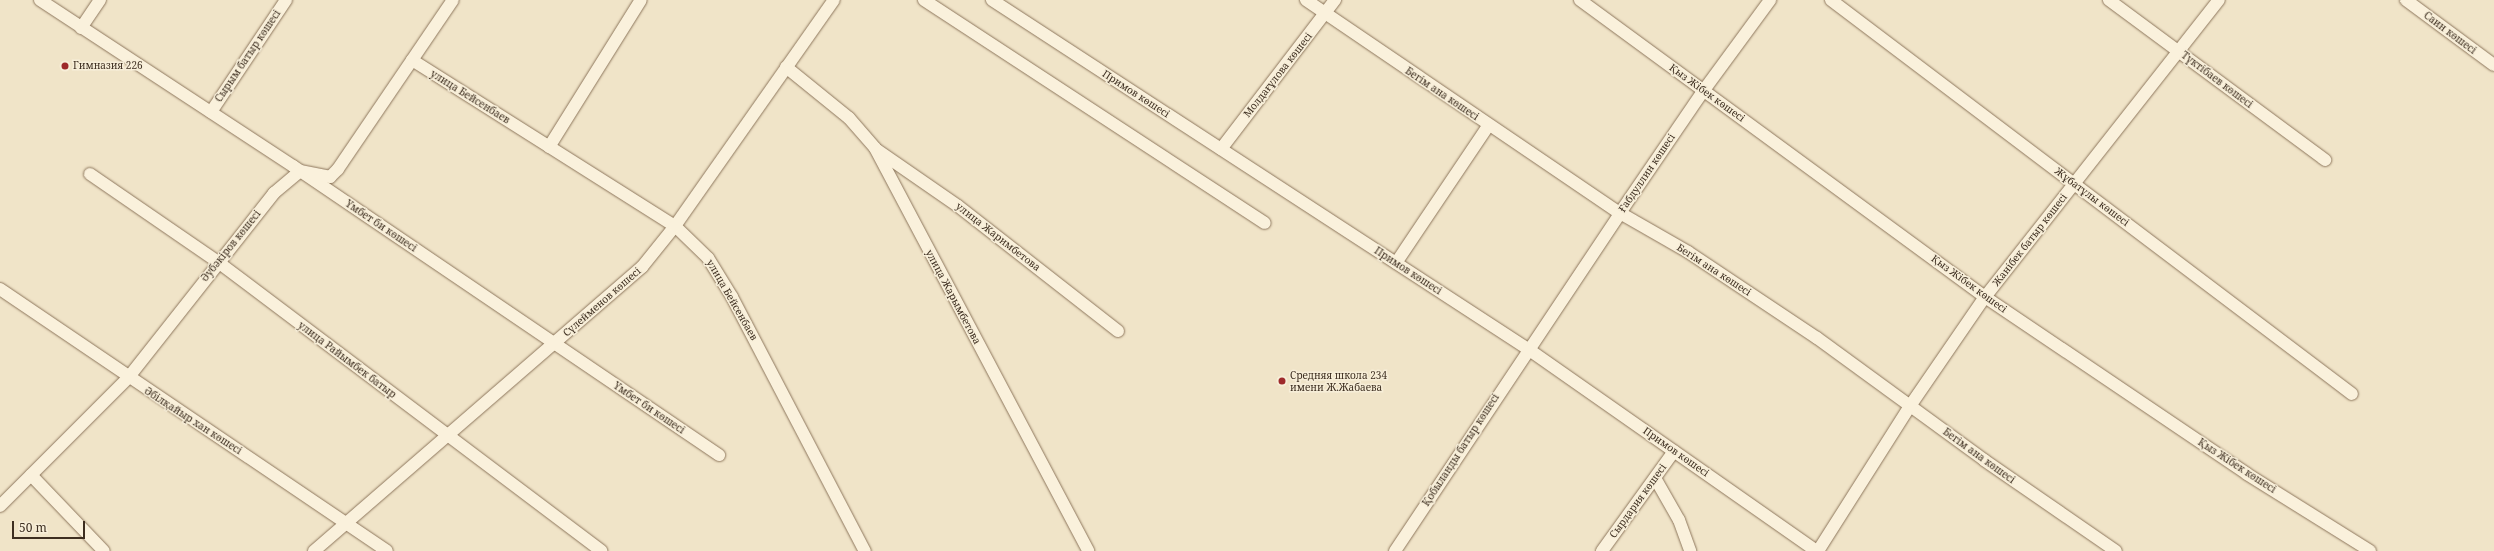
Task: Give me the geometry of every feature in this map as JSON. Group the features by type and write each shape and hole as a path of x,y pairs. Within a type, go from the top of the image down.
{"street":[{"name":"Үмбет би көшесі","path":"40,0 300,171 719,455"},
{"path":"82,28 100,0"},
{"name":"Сырым батыр көшесі","path":"211,112 286,0"},
{"path":"300,171 330,177 338,169 453,0"},
{"path":"549,147 641,0"},
{"name":"Сүлейменов көшесі","path":"314,551 446,435 555,344 642,267 675,226 834,0"},
{"path":"924,0 1265,223"},
{"name":"Примов көшесі","path":"992,0 1528,349 1817,551"},
{"name":"Бегім ана көшесі","path":"1306,0 1488,126 1620,213 1707,265 1817,338 1984,460 2116,551"},
{"name":"Молдағұлова көшесі","path":"1221,149 1335,0"},
{"name":"Қыз Жібек көшесі","path":"1580,0 1985,297 2247,474 2370,551"},
{"name":"Ғабдуллин көшесі","path":"1528,349 1704,90 1770,0"},
{"name":"Жұбатұлы көшесі","path":"1831,0 2352,394"},
{"name":"Түктібаев көшесі","path":"2109,0 2325,160"},
{"name":"Жанібек батыр көшесі","path":"1817,551 1910,406 1985,297 2219,0"},
{"name":"Саин көшесі","path":"2406,0 2494,65"},
{"name":"улица Бейсенбаев","path":"412,60 675,226 708,258 732,296 865,551"},
{"name":"улица Жарымбетова","path":"786,67 849,118 875,148 1088,551"},
{"path":"1396,263 1488,126"},
{"name":"улица Жаримбетова","path":"875,148 958,206 1118,331"},
{"name":"Әубәкіров көшесі","path":"0,506 128,378 218,262 274,193 300,171"},
{"name":"улица Райымбек батыр","path":"90,174 218,262 601,551"},
{"name":"Әбілқайыр хан көшесі","path":"0,290 128,378 346,522 387,551"},
{"name":"Қобыланды батыр көшесі","path":"1395,551 1528,349"},
{"name":"Сырдария көшесі","path":"1602,551 1674,451"},
{"path":"31,475 104,551"},
{"path":"1655,478 1679,520 1690,551"}],"place":[{"name":"Гимназия 226","path":"65,66"},
{"name":"Средняя школа 234 имени Ж.Жабаева","path":"1282,381"}]}
